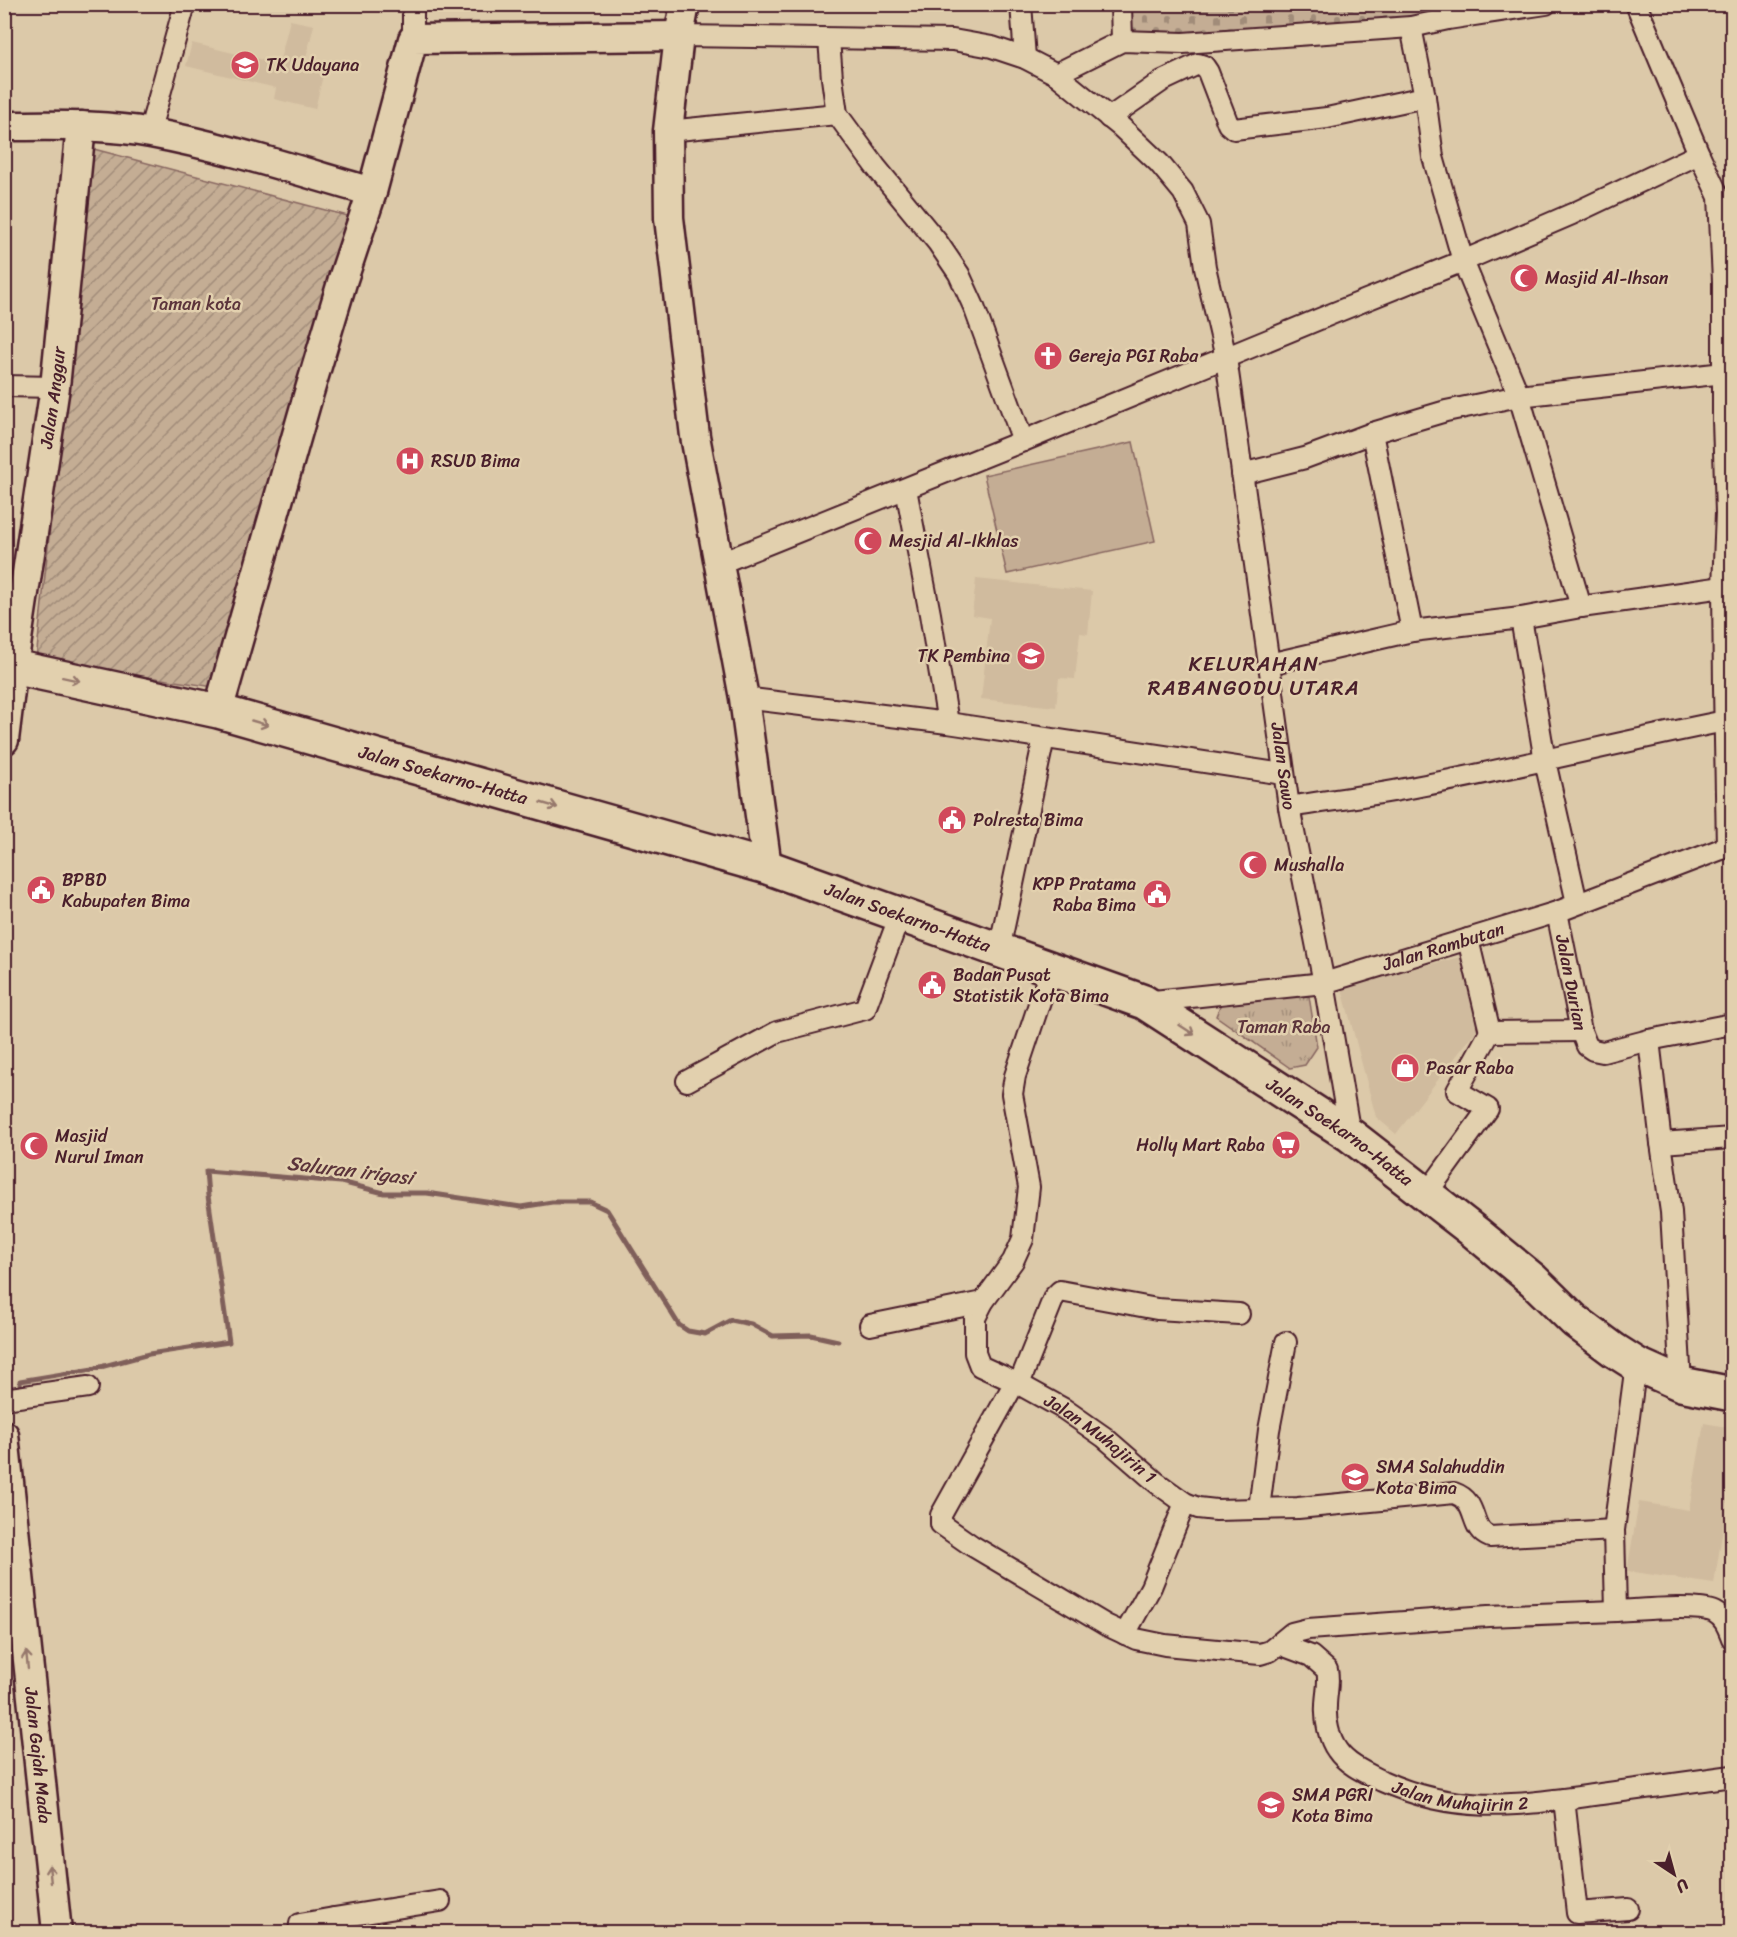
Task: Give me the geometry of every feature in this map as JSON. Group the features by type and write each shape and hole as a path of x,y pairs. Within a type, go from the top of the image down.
{"highway":[{"name":"Jalan Soekarno-Hatta","path":"9,666 218,711 767,867 1144,1002 1350,1135 1425,1196 1476,1233 1533,1280 1575,1321 1614,1350 1636,1364 1681,1384 1732,1394"}],"street":[{"path":"149,133 185,4"},
{"path":"218,711 308,396 372,192 413,39 412,4"},
{"path":"685,4 668,131 669,218 695,436 744,698 767,867"},
{"path":"1021,4 1025,58"},
{"path":"1121,4 1122,41"},
{"path":"1056,74 1122,41 1183,43 1411,27 1546,4"},
{"path":"1636,4 1719,197 1728,280 1724,373 1728,419 1724,587 1728,686 1725,721 1730,846"},
{"path":"1411,27 1425,97 1432,157 1463,261 1519,396 1581,607"},
{"path":"413,39 679,36"},
{"name":"Jalan Sawo","path":"679,36 953,40 992,47 1025,58 1056,74 1159,163 1183,192 1199,224 1205,267 1227,358 1283,774 1324,982 1350,1135"},
{"path":"830,39 837,114 875,166 938,243 959,274 974,307 1023,441"},
{"path":"1109,118 1162,81 1198,64 1204,66 1208,72 1228,124 1234,129 1328,118 1425,97"},
{"path":"668,131 837,114"},
{"path":"4,126 81,126 149,133 285,166 372,192"},
{"name":"Jalan Anggur","path":"9,666 55,387 81,126"},
{"path":"718,564 1463,261 1572,214 1699,154"},
{"path":"1242,474 1305,458 1372,433 1446,411 1519,396 1724,373"},
{"path":"4,386 55,387"},
{"path":"1372,433 1412,631"},
{"path":"906,489 948,723"},
{"path":"1269,664 1412,631 1521,618 1581,607 1724,587"},
{"path":"1521,618 1545,760 1577,903"},
{"path":"4,740 9,666"},
{"path":"744,698 948,723 1283,774"},
{"path":"1289,807 1418,787 1623,741 1725,721"},
{"path":"999,950 1044,738"},
{"name":"Jalan Rambutan","path":"1144,1002 1324,982 1557,912 1730,846"},
{"name":"Jalan Durian","path":"1557,912 1581,1031 1587,1046 1596,1051 1732,1024"},
{"path":"687,1081 777,1032 865,1009 900,915"},
{"path":"1425,1196 1488,1109 1457,1091 1490,1032 1468,939"},
{"name":"Jalan Muhajirin 1","path":"1051,968 1015,1076 1012,1094 1029,1187 1023,1239 1013,1261 983,1302 975,1318 975,1353 978,1363 984,1369 1017,1383 1064,1409 1104,1437 1157,1483 1185,1503 1198,1508 1216,1510 1298,1508 1454,1493 1462,1496 1469,1503 1479,1530 1490,1537 1614,1530"},
{"path":"1490,1032 1581,1031"},
{"path":"1649,1040 1671,1212 1681,1384"},
{"path":"1661,1143 1732,1138"},
{"path":"1239,1314 1157,1309 1060,1291 1054,1297 1017,1383 940,1520 943,1527 1106,1625 1125,1634 1165,1646 1242,1654 1265,1653 1292,1633 1308,1629 1488,1616 1689,1609 1712,1611 1721,1617 1727,1624 1732,1638"},
{"path":"870,1325 983,1302"},
{"path":"1260,1509 1269,1430 1286,1342"},
{"path":"1616,1611 1614,1530 1636,1364"},
{"path":"4,1399 88,1387"},
{"name":"Jalan Gajah Mada","path":"4,1435 57,1932"},
{"path":"1125,1634 1151,1587 1185,1503"},
{"name":"Jalan Muhajirin 2","path":"1279,1644 1311,1656 1327,1670 1329,1681 1325,1709 1330,1735 1336,1750 1356,1768 1405,1791 1473,1805 1523,1804 1732,1776"},
{"path":"1564,1799 1577,1912 1628,1909"},
{"path":"299,1932 300,1924 335,1925 440,1901"}],"shaded area":[{"name":"TK Udayana","path":"290,20 314,25 304,66 324,71 315,109 274,99 276,88 186,66 192,43 279,64"},
{"name":"TK Pembina","path":"976,579 1092,591 1088,634 1080,633 1075,679 1059,678 1056,707 981,699 990,618 972,615"},
{"name":"Pasar Raba","path":"1465,956 1485,1019 1396,1134 1376,1117 1341,985"},
{"path":"1704,1423 1732,1428 1732,1472 1714,1584 1627,1571 1639,1502 1689,1510"}],"green space":[{"path":"1128,5 1513,5 1396,23 1128,37"},
{"name":"Taman kota","path":"90,148 348,216 214,687 36,660"},
{"path":"1133,442 1155,541 1007,574 984,475"},
{"name":"Taman Raba","path":"1309,996 1317,1047 1305,1065 1290,1068 1216,1016 1222,1001"}],"waterway":[{"name":"Saluran irigasi","path":"21,1394 20,1381 93,1369 149,1354 229,1342 206,1171 341,1182 384,1193 427,1193 521,1207 552,1202 590,1202 607,1210 679,1325 688,1331 705,1334 731,1320 751,1324 773,1336 811,1335 838,1341"}],"place":[{"name":"TK Udayana","path":"245,65"},
{"name":"Masjid Al-Ihsan","path":"1524,278"},
{"name":"Gereja PGI Raba","path":"1048,356"},
{"name":"RSUD Bima","path":"410,461"},
{"name":"Mesjid Al-Ikhlas","path":"868,541"},
{"name":"TK Pembina","path":"1031,656"},
{"name":"Polresta Bima","path":"952,820"},
{"name":"Mushalla","path":"1253,865"},
{"name":"BPBD Kabupaten Bima","path":"41,890"},
{"name":"KPP Pratama Raba Bima","path":"1157,894"},
{"name":"Badan Pusat Statistik Kota Bima","path":"932,985"},
{"name":"Pasar Raba","path":"1405,1068"},
{"name":"Holly Mart Raba","path":"1286,1145"},
{"name":"Masjid Nurul Iman","path":"34,1146"},
{"name":"SMA Salahuddin Kota Bima","path":"1355,1477"},
{"name":"SMA PGRI Kota Bima","path":"1271,1805"}],"district":[{"name":"KELURAHAN RABANGODU UTARA","path":"1254,676"}]}
